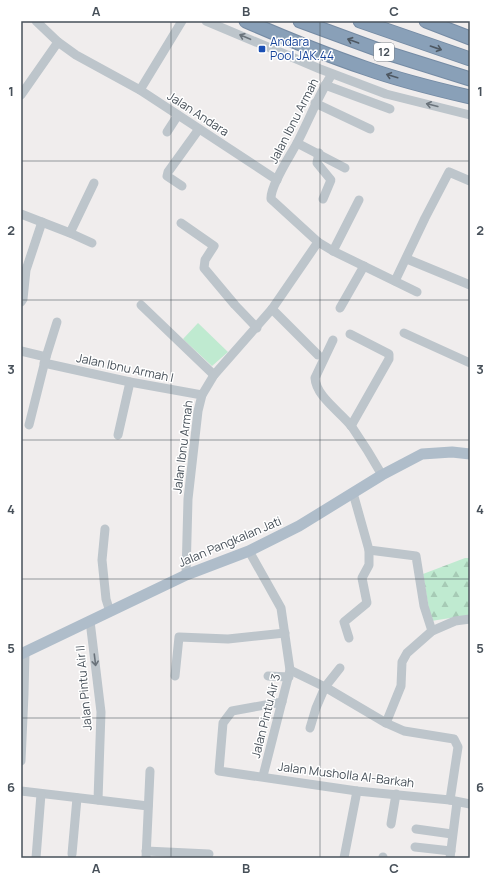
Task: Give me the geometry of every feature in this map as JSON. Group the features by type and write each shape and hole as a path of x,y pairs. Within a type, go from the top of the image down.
{"highway":[{"path":"246,21 307,47 366,69 430,88 470,97"},
{"name":"12","path":"300,21 387,53 470,79"},
{"name":"12","path":"360,21 470,59"},
{"path":"426,21 470,38"}],"main road":[{"name":"Jalan Pangkalan Jati","path":"23,653 186,575 249,551 299,526 382,475 422,454 452,452 470,454"}],"street":[{"name":"Jalan Andara","path":"36,21 58,42 76,55 140,90 277,180"},
{"path":"140,90 182,21"},
{"path":"206,21 332,74 386,94 470,115"},
{"path":"21,95 58,42"},
{"name":"Jalan Ibnu Armah","path":"277,180 297,143 315,103 332,74"},
{"path":"325,85 390,108"},
{"path":"315,103 370,129"},
{"path":"166,132 178,115"},
{"path":"182,186 167,176 168,172 199,129"},
{"path":"297,143 319,153 345,168"},
{"path":"319,153 317,163 331,180 323,199"},
{"path":"395,281 449,172 470,180"},
{"path":"277,180 271,199 318,242 333,251 417,292"},
{"path":"70,233 94,183"},
{"path":"333,251 359,200"},
{"path":"21,214 92,243"},
{"path":"21,302 23,299 26,270 30,254 42,222"},
{"path":"181,224 214,246 204,260 204,268 235,305 257,328"},
{"name":"Jalan Ibnu Armah","path":"186,575 188,499 198,412 202,395 214,375 272,310 318,242"},
{"path":"21,251 30,254"},
{"path":"407,259 470,285"},
{"path":"340,308 364,266"},
{"path":"141,305 214,375"},
{"path":"272,310 318,355"},
{"path":"29,424 45,360 57,322"},
{"path":"404,333 470,363"},
{"path":"350,334 377,346 390,356 351,426"},
{"path":"333,340 315,378 315,382 324,397 351,426 382,475"},
{"name":"Jalan Ibnu Armah I","path":"21,351 45,360 130,382 202,395"},
{"path":"118,435 130,382"},
{"path":"349,638 344,622 367,603 362,578 369,565 369,550 353,493"},
{"path":"106,529 102,560 106,599 110,612"},
{"path":"369,550 416,556 424,606 432,631"},
{"name":"Jalan Pintu Air 3","path":"249,551 281,608 290,673 263,776"},
{"path":"386,723 402,686 402,662 407,653 432,631 455,621 470,619"},
{"name":"Jalan Pintu Air II","path":"90,621 101,712 98,800"},
{"path":"175,676 178,637 228,639 285,633"},
{"path":"21,761 24,694 23,653"},
{"path":"310,728 316,708 325,687 340,668"},
{"path":"268,676 290,673 325,687 386,723 404,731 454,739 458,747 450,855 415,847"},
{"name":"Jalan Musholla Al-Barkah","path":"282,702 232,711 224,723 220,770 357,791 396,794 470,804"},
{"path":"150,771 146,855 208,854"},
{"path":"21,791 148,806"},
{"path":"344,858 357,791"},
{"path":"36,858 41,794"},
{"path":"391,824 396,794"},
{"path":"72,854 77,798"},
{"path":"416,830 452,834"}],"green space":[{"path":"198,323 228,352 212,366 183,339"},
{"path":"465,558 470,558 470,615 431,621 423,574"}],"place":[{"name":"Andara Pool JAK.44","path":"262,49"}]}
